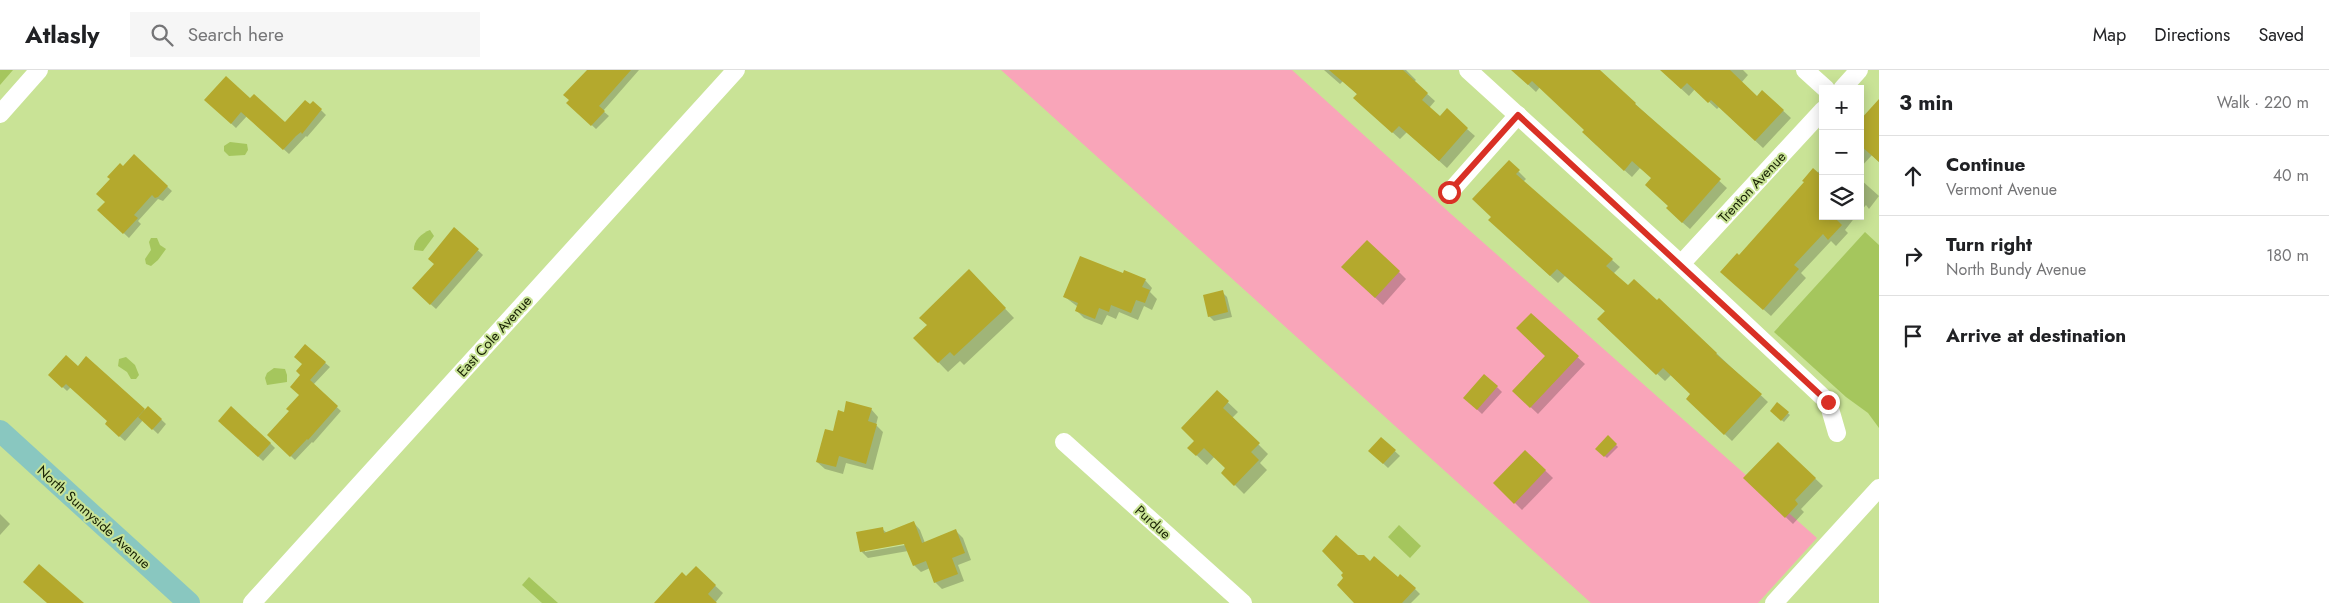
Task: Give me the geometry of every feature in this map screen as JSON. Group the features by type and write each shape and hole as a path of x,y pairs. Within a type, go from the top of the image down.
{"main road":[{"name":"North Sunnyside Avenue","path":"0,431 189,603"}],"street":[{"path":"0,114 39,70"},
{"name":"East Cole Avenue","path":"252,603 736,70"},
{"path":"1468,70 1681,264 1828,402 1837,433"},
{"path":"1805,70 1822,85"},
{"path":"1846,85 1860,70"},
{"name":"Trenton Avenue","path":"1681,264 1819,114"},
{"path":"1449,192 1518,115"},
{"name":"Purdue","path":"1064,442 1242,603"},
{"path":"1774,603 1879,488"}],"shaded area":[{"path":"0,70 13,70 0,85"},
{"path":"1001,70 1292,70 1451,214 1817,538 1758,603 1591,603"},
{"path":"230,142 247,144 248,150 245,155 229,156 224,151 224,146"},
{"path":"430,230 434,236 423,251 414,250 419,238"},
{"path":"1865,232 1879,245 1879,428 1868,413 1846,397 1774,332"},
{"path":"151,238 157,238 160,245 166,249 151,266 146,264 145,259 151,250 149,242"},
{"path":"126,357 135,365 139,375 136,379 131,379 127,372 118,366 119,359"},
{"path":"274,368 285,369 287,382 267,385 265,378 267,373"},
{"path":"1399,525 1421,546 1410,558 1388,537"},
{"path":"529,577 558,603 542,603 522,585"}],"building":[{"path":"587,70 631,70 599,106 605,111 591,126 566,103 569,100 563,95"},
{"path":"1329,70 1403,70 1428,93 1422,100 1440,116 1447,108 1468,128 1439,161 1399,126 1392,133 1353,98 1357,94"},
{"path":"1511,70 1600,70 1635,104 1721,179 1682,223 1666,208 1668,206 1645,185 1651,178 1632,161 1624,171 1532,81 1528,85"},
{"path":"1660,70 1730,70 1757,96 1762,90 1784,110 1755,141 1711,100 1708,103 1687,83 1681,89"},
{"path":"226,76 250,98 254,94 285,122 305,100 310,104 313,101 322,109 302,134 301,132 296,136 283,150 241,112 231,124 204,100"},
{"path":"1879,99 1879,162 1864,149 1864,116"},
{"path":"134,154 168,186 158,197 155,198 152,195 134,215 138,218 123,234 97,210 105,202 96,194 110,179 107,177 120,163 123,166"},
{"path":"1509,160 1520,170 1516,174 1613,259 1606,266 1628,285 1634,279 1657,300 1659,298 1716,354 1762,394 1724,435 1686,399 1690,394 1663,368 1656,375 1597,319 1605,311 1557,269 1550,276 1488,220 1491,217 1472,199"},
{"path":"1813,168 1819,173 1819,220 1837,220 1842,225 1828,240 1823,234 1794,265 1799,269 1763,310 1720,272 1737,253 1739,255 1804,182 1802,181"},
{"path":"454,227 479,249 430,305 412,288 434,264 428,259"},
{"path":"1367,240 1400,271 1375,298 1341,267"},
{"path":"1080,256 1123,273 1124,270 1146,279 1142,287 1150,290 1145,303 1136,300 1131,313 1111,305 1109,312 1099,308 1095,319 1075,311 1078,303 1063,297"},
{"path":"969,269 1006,308 954,356 950,352 938,363 913,338 927,325 919,318"},
{"path":"1223,290 1228,312 1208,317 1203,295"},
{"path":"1531,313 1579,356 1530,408 1512,391 1545,356 1516,328"},
{"path":"305,344 326,362 310,380 338,406 290,457 267,435 289,411 286,409 299,395 290,387 300,375 296,371 302,364 294,357"},
{"path":"66,355 78,366 86,356 145,409 119,437 105,424 107,421 66,384 62,388 48,375"},
{"path":"1484,374 1498,386 1477,410 1463,398"},
{"path":"1217,390 1229,401 1223,408 1260,443 1251,452 1259,460 1234,486 1221,473 1225,468 1204,448 1196,456 1187,448 1194,441 1181,428"},
{"path":"846,401 872,408 868,421 877,424 866,464 839,456 836,467 816,462 825,429 833,431 838,410 844,412"},
{"path":"1777,402 1789,412 1781,421 1770,411"},
{"path":"148,406 162,419 152,430 138,417"},
{"path":"231,406 271,443 258,457 218,421"},
{"path":"1608,435 1617,444 1604,457 1595,449"},
{"path":"1381,437 1396,450 1383,464 1368,451"},
{"path":"1778,442 1816,478 1795,500 1798,504 1785,518 1743,478"},
{"path":"1525,450 1546,470 1514,504 1493,483"},
{"path":"914,521 922,543 956,529 965,553 952,558 958,574 934,583 926,561 913,566 904,544 860,552 856,532 883,527 884,533"},
{"path":"1336,535 1358,555 1364,555 1370,561 1374,556 1398,577 1400,574 1416,588 1402,603 1354,603 1337,585 1343,578 1341,575 1343,573 1322,551"},
{"path":"39,564 84,603 47,603 23,582"},
{"path":"696,566 716,585 708,594 717,603 654,603 682,572 686,576"}],"route":[{"path":"1449,192 1518,115 1828,402"}]}
